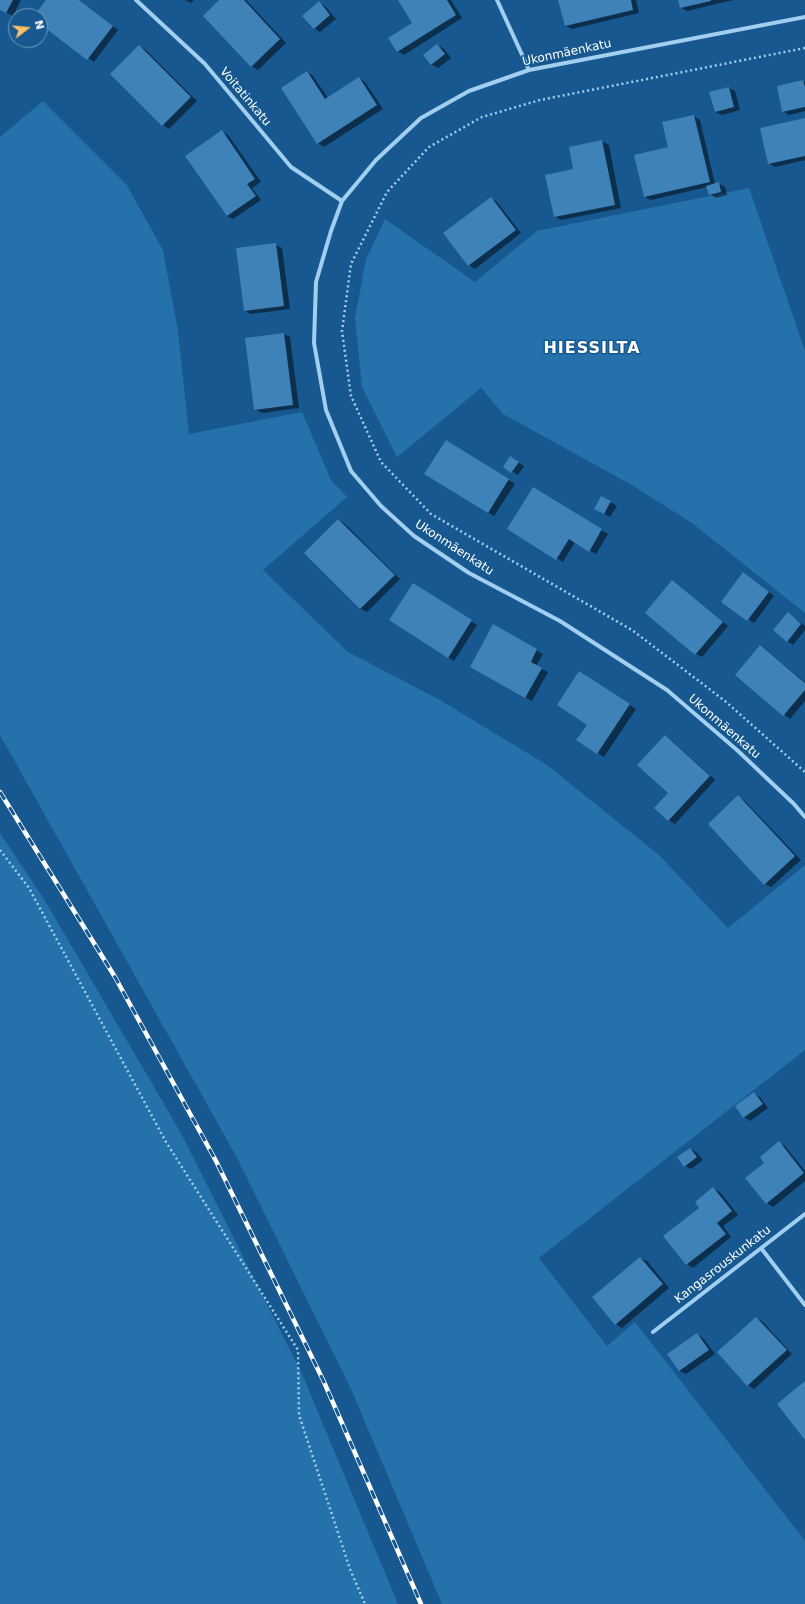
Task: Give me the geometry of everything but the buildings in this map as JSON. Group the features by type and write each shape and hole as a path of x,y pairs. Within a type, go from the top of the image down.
{"street":[{"name":"Voitatinkatu","path":"136,0 205,64 290,167 342,201"},
{"path":"497,0 529,70"},
{"name":"Ukonmäenkatu","path":"805,17 529,70 469,91 421,118 376,160 342,201 330,231 316,282 314,343 326,410 351,471 381,506 414,536 469,573 560,621 667,690 737,750 794,804 805,817"},
{"name":"Kangasrouskunkatu","path":"653,1332 805,1214"},
{"path":"761,1248 805,1305"}],"path":[{"path":"805,48 540,100 482,117 430,147 387,192 350,264 342,331 351,396 381,462 431,514 632,630 725,701 805,772"},
{"path":"0,850 29,888 166,1142 298,1350 299,1415 350,1569 365,1604"}],"shaded area":[{"path":"43,101 126,184 163,250 178,331 189,434 302,412 331,480 347,497 263,570 348,652 440,700 547,765 659,855 728,928 805,865 805,1050 539,1258 607,1346 635,1322 805,1541 805,1604 442,1604 351,1389 236,1156 0,735 0,137"},
{"path":"749,188 805,351 805,613 692,523 630,484 503,414 481,388 397,457 362,387 355,318 366,259 385,219 475,282 537,231"},
{"path":"0,833 44,899 181,1133 302,1374 398,1604 0,1604"}],"railway":[{"path":"0,792 115,977 216,1161 324,1382 421,1604"}],"district":[{"name":"HIESSILTA","path":"592,349"}]}
